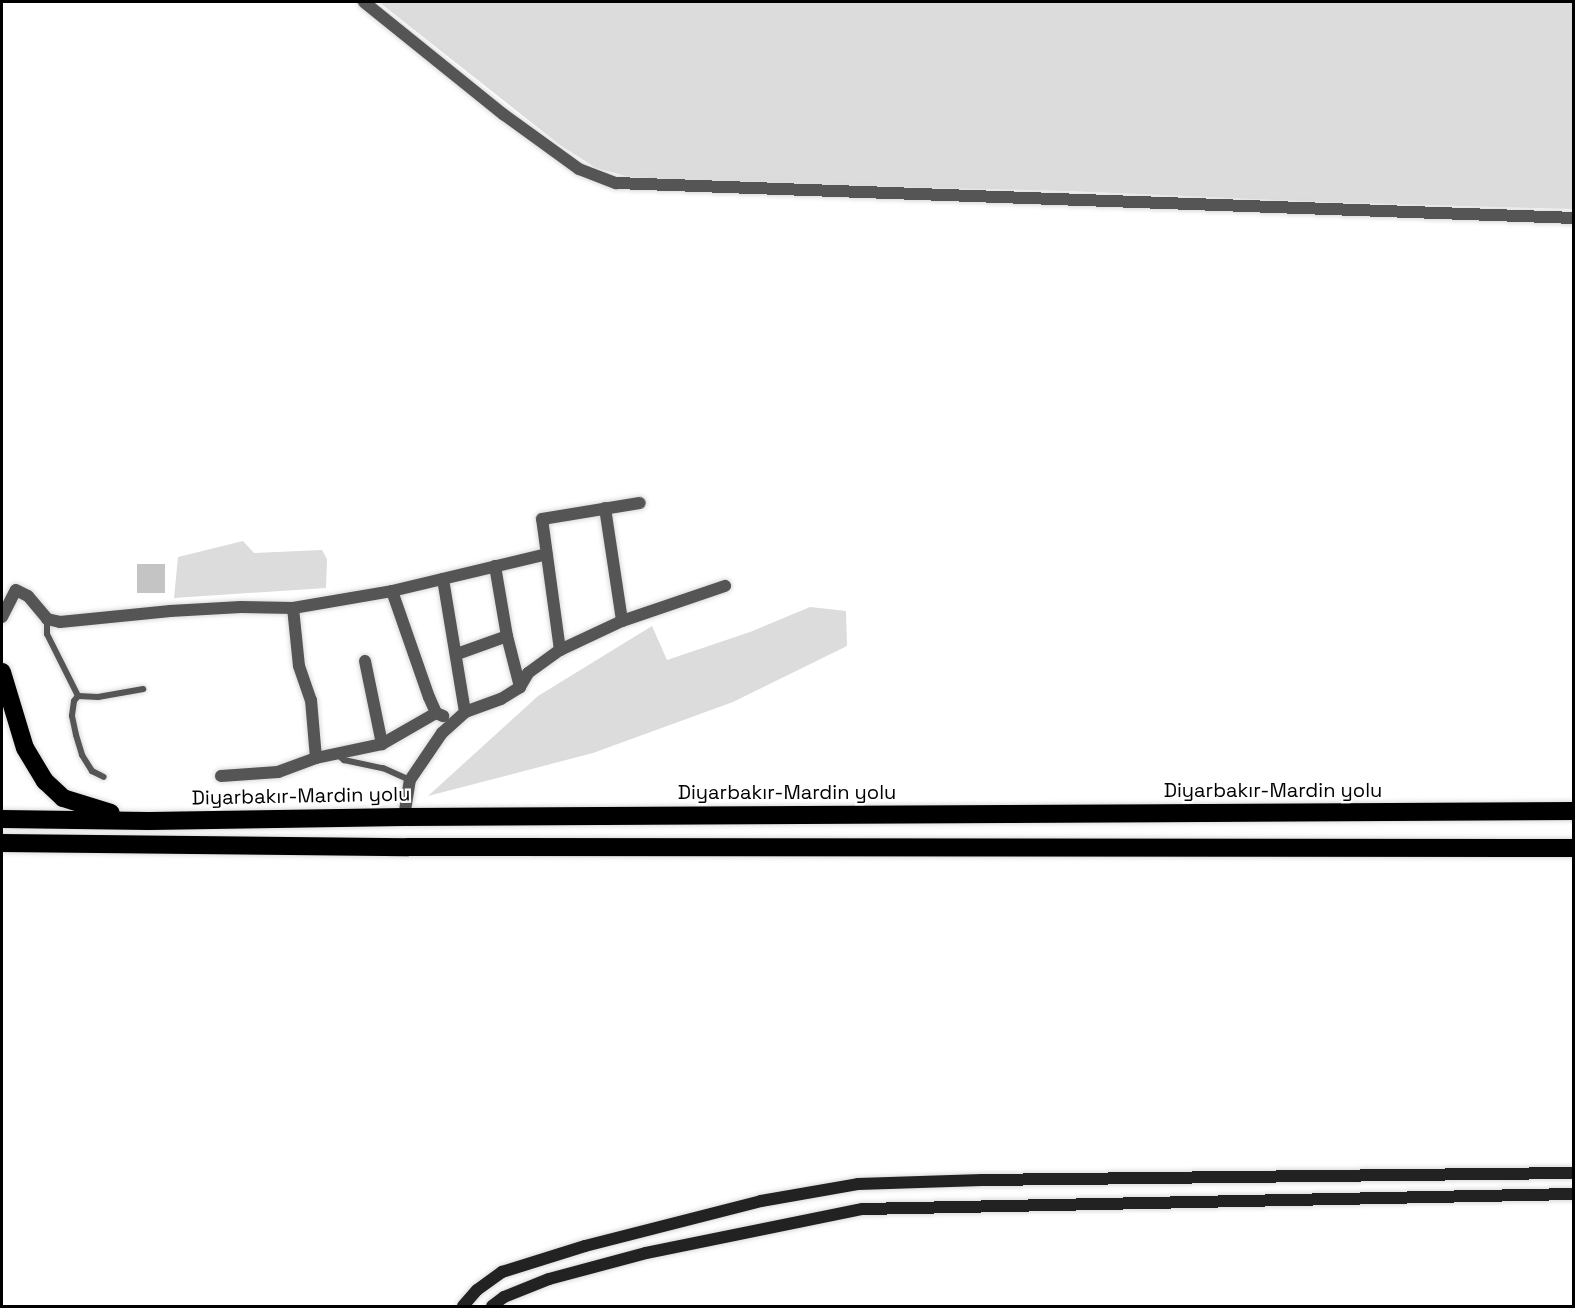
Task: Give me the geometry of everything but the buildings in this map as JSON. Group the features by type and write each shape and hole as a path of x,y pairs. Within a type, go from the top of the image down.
{"highway":[{"path":"2,672 25,748 45,781 63,798 97,811 149,821"},
{"name":"Diyarbakır-Mardin yolu","path":"2,819 149,821 404,817 1574,812"},
{"path":"2,843 432,847 1574,848"}],"street":[{"path":"364,2 503,114 579,170 616,183 894,195 1574,218"},
{"path":"560,650 542,519 640,503"},
{"path":"605,508 622,621"},
{"path":"2,617 16,590 28,596 47,619 74,622 170,611 241,607 294,608 392,591 547,554"},
{"path":"495,566 507,636 520,687"},
{"path":"443,579 457,654 460,716"},
{"path":"404,817 410,780 426,753 460,716 501,699 520,687 528,673 560,650 622,621 725,586"},
{"path":"392,591 436,713"},
{"path":"294,608 298,666 311,700 316,759"},
{"path":"457,654 507,636"},
{"path":"365,661 382,744"},
{"path":"220,776 278,772 316,759 382,744 436,713 460,716"},
{"path":"463,1306 477,1290 502,1272 575,1249 761,1201 858,1184 1574,1173"},
{"path":"492,1306 504,1297 549,1279 646,1253 863,1209 1574,1194"}],"lane":[{"path":"47,619 47,634 78,696"},
{"path":"104,777 93,771 87,763 72,717 74,701 78,696 109,695 143,689"},
{"path":"338,754 344,760 391,770 410,780"}],"shaded area":[{"path":"379,2 1573,2 1573,209 1321,202 1068,191 770,184 630,177 596,168 560,145"},
{"path":"243,541 254,553 322,550 327,559 326,588 174,598 178,557"},
{"path":"810,607 846,611 847,646 733,702 593,753 428,796 538,696 652,626 667,660 750,632"}]}
